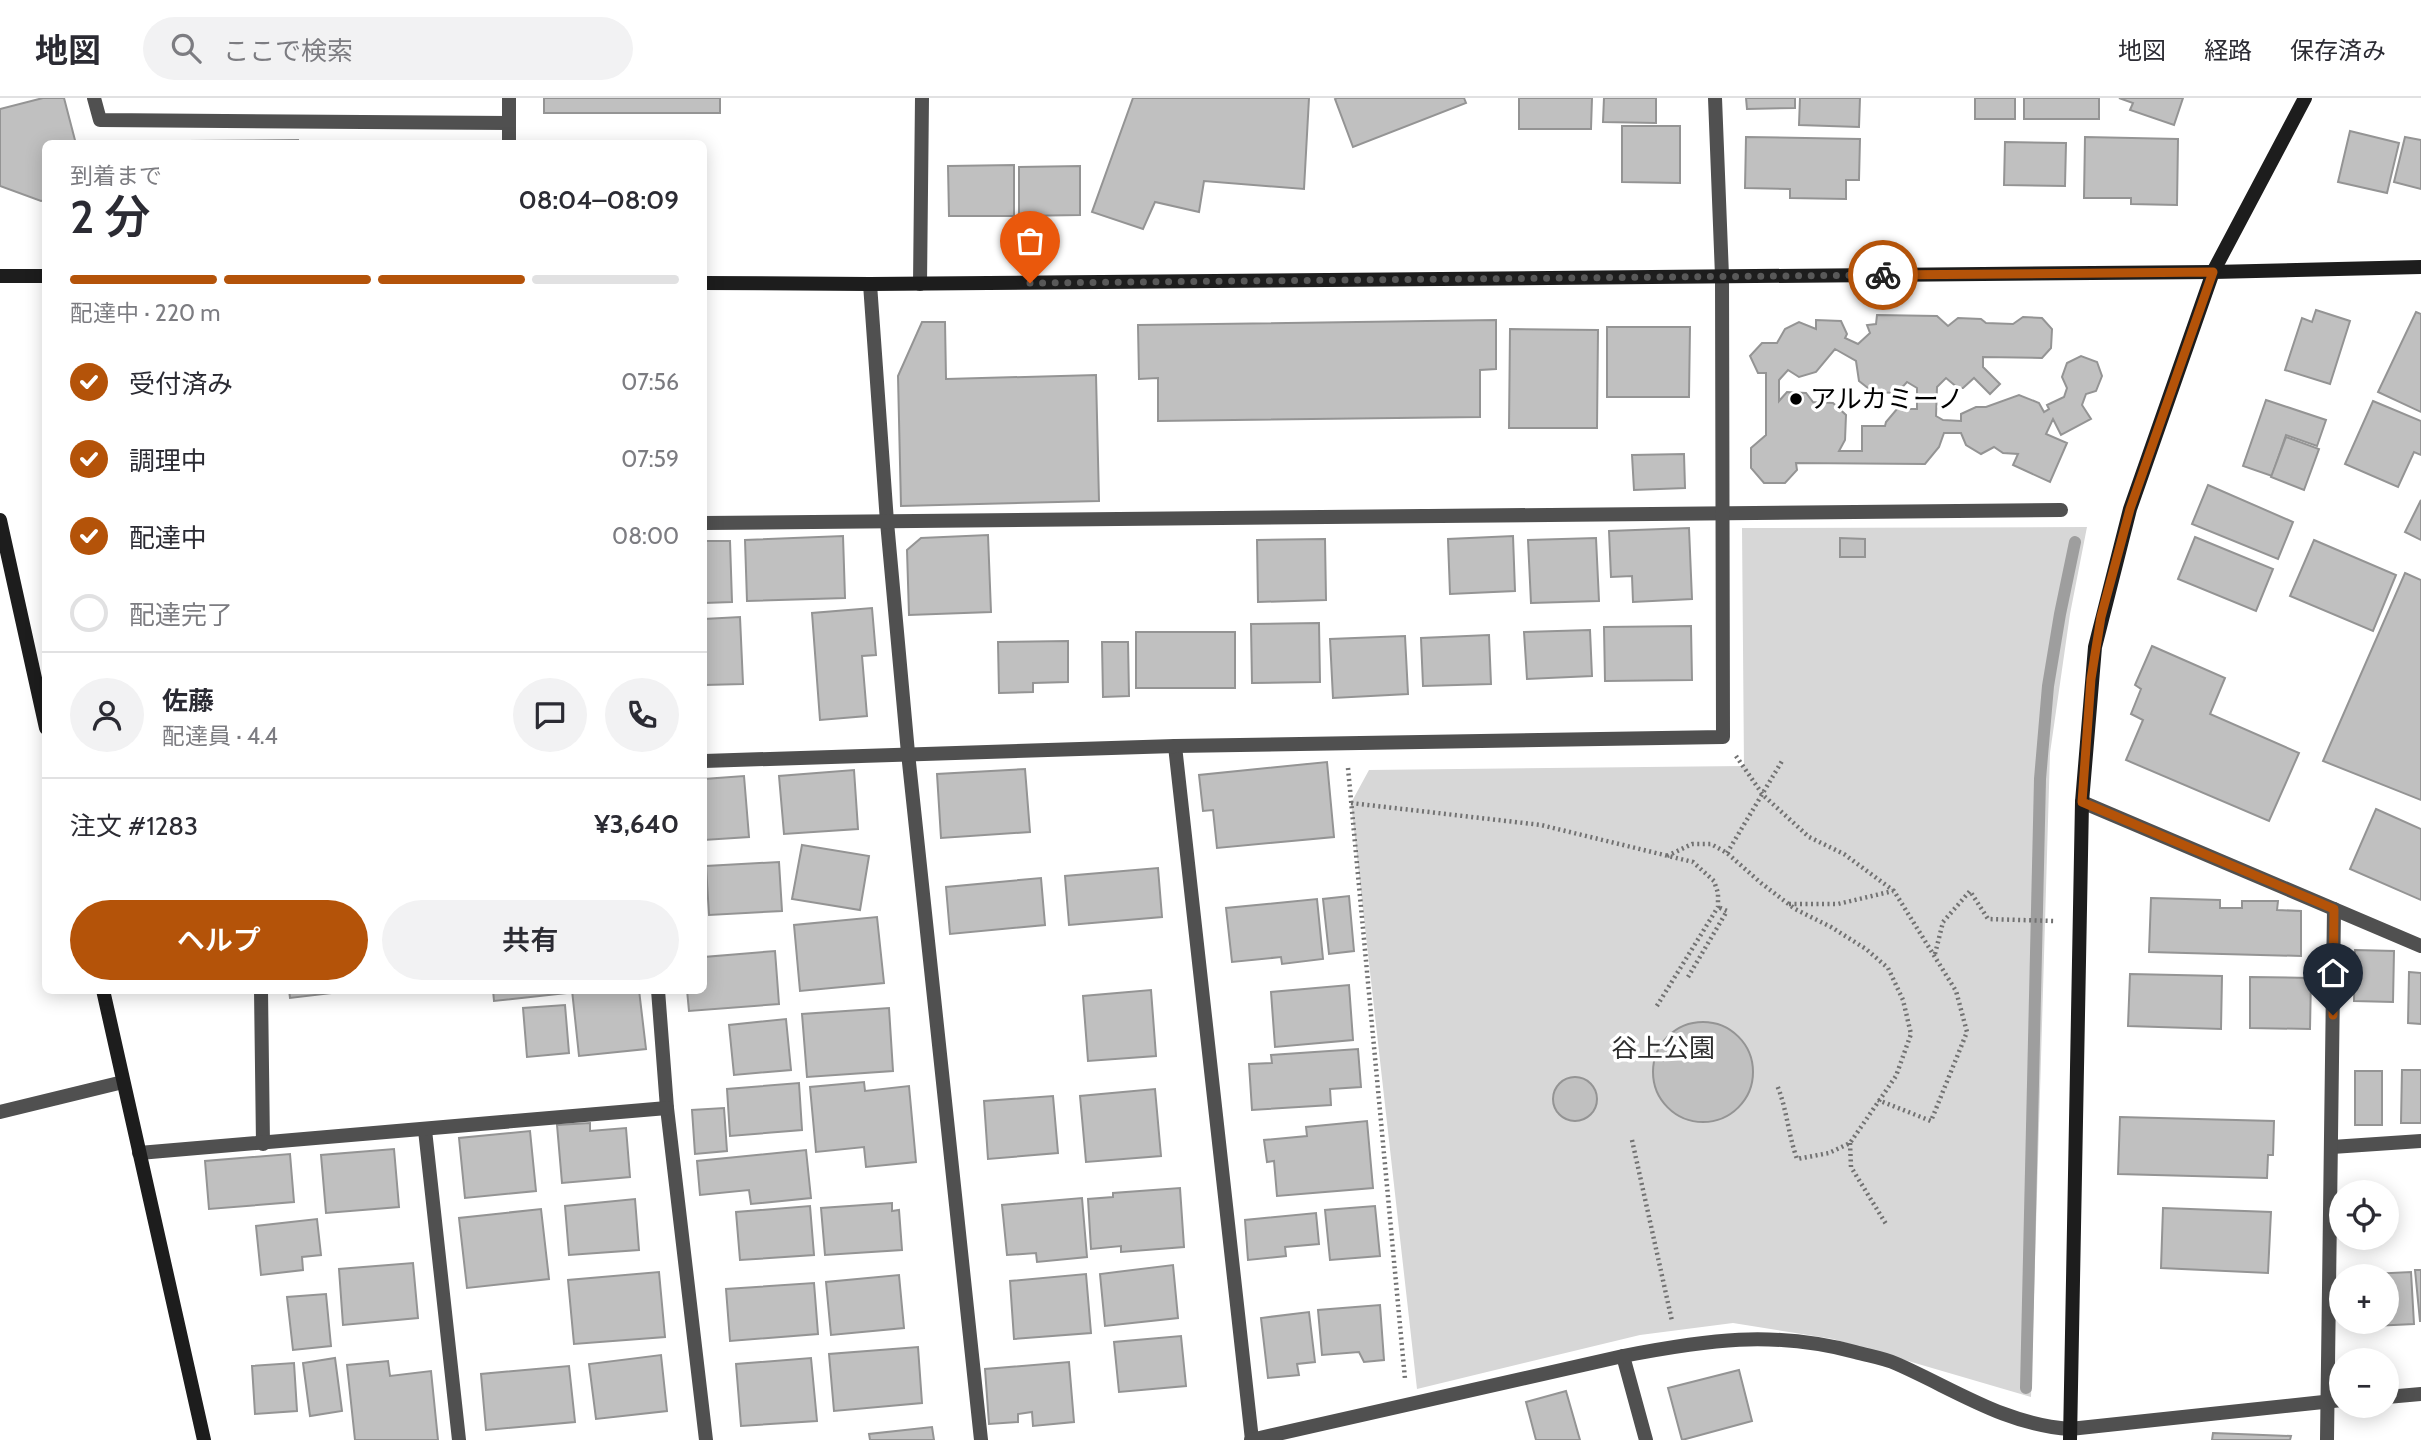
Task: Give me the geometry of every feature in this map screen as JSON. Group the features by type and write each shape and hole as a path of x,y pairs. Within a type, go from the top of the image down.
{"street":[{"path":"94,98 100,120 509,123"},
{"path":"509,98 509,140"},
{"path":"920,284 922,98"},
{"path":"707,761 1345,742 1723,737 1722,276 1715,98"},
{"path":"2070,1434 2082,802 2091,679 2101,617 2130,509 2213,272 2305,98"},
{"path":"707,283 870,285 2213,272 2421,267"},
{"path":"0,276 42,276"},
{"path":"870,285 887,522 908,753 981,1440"},
{"path":"707,523 2061,510"},
{"path":"0,520 42,710"},
{"path":"1175,746 1251,1440 1623,1356 1732,1339 1790,1339 1841,1348 1894,1362 1996,1412 2070,1434 2329,1402"},
{"path":"2082,802 2421,946"},
{"path":"2334,909 2332,1147 2334,1348"},
{"path":"104,994 204,1440"},
{"path":"261,994 263,1144"},
{"path":"658,994 667,1108 706,1440"},
{"path":"0,1112 123,1082"},
{"path":"139,1153 667,1108"},
{"path":"425,1130 459,1440"},
{"path":"2332,1147 2421,1141"},
{"path":"1623,1356 1646,1440"},
{"path":"2399,1396 2421,1394"},
{"path":"2327,1440 2332,1418"}],"path":[{"path":"1723,737 1763,795 1809,837 1844,854 1894,891 1956,991 1967,1032 1931,1121 1878,1100"},
{"path":"1345,742 1407,1406"},
{"path":"1727,852 1782,761"},
{"path":"1351,803 1541,825 1693,862 1714,881 1718,893 1718,907 1655,1009"},
{"path":"1667,856 1692,844 1711,844 1727,852 1761,883 1790,904 1866,949 1888,968 1903,1000 1911,1034 1896,1076 1850,1143 1829,1153 1797,1158 1790,1140 1786,1105 1777,1085"},
{"path":"1790,904 1838,904 1894,891"},
{"path":"1935,955 1943,922 1970,891 1988,919 2051,920"},
{"path":"1688,976 1727,911 1718,907"},
{"path":"1632,1140 1678,1346"},
{"path":"1850,1143 1851,1167 1886,1224"}],"green space":[{"name":"谷上公園","path":"2087,527 2070,614 2050,753 2031,1397 1833,1339 1733,1323 1640,1335 1417,1389 1351,803 1369,770 1744,766 1742,528"}],"building":[{"path":"43,98 64,98 75,140 42,140 42,201 0,186 0,109"},
{"path":"544,98 720,98 720,113 544,113"},
{"path":"1133,98 1309,98 1304,189 1204,181 1199,212 1155,202 1143,229 1092,212"},
{"path":"1464,98 1466,103 1353,147 1335,99"},
{"path":"1519,98 1592,98 1591,129 1519,129"},
{"path":"1604,98 1656,98 1656,123 1603,122"},
{"path":"1746,98 1795,98 1795,108 1747,109"},
{"path":"1800,98 1860,98 1859,127 1799,125"},
{"path":"1975,98 2015,98 2015,119 1975,119"},
{"path":"2024,98 2099,98 2099,119 2024,119"},
{"path":"2119,98 2183,98 2174,125 2130,110 2133,103"},
{"path":"1622,126 1680,126 1680,183 1622,182"},
{"path":"2350,131 2399,143 2387,193 2338,182"},
{"path":"1746,137 1860,139 1859,180 1846,180 1846,199 1790,198 1790,189 1745,188"},
{"path":"2085,137 2178,139 2177,205 2131,204 2131,198 2084,198"},
{"path":"2405,137 2421,140 2421,189 2394,182"},
{"path":"2005,142 2066,143 2065,186 2004,185"},
{"path":"1014,165 1014,216 949,216 948,166"},
{"path":"1080,166 1080,215 1019,216 1019,167"},
{"path":"2316,310 2350,321 2330,384 2285,370 2302,318 2312,322"},
{"path":"2416,312 2421,314 2421,412 2378,392"},
{"name":"アルカミーノ","path":"1877,315 1937,316 1948,326 1958,318 2013,324 2023,317 2042,318 2052,329 2051,348 2042,358 1983,357 1983,367 2000,384 1990,394 1974,378 1963,388 1958,388 1946,378 1937,387 1936,416 1943,420 1961,421 1961,414 1976,407 1986,407 2019,395 2039,403 2044,412 2049,409 2047,405 2064,397 2067,388 2062,377 2067,363 2081,356 2097,362 2102,376 2096,391 2086,394 2082,405 2091,419 2061,435 2053,419 2046,434 2067,443 2050,482 2013,465 2018,454 2003,453 1994,447 1981,454 1966,445 1961,433 1944,433 1939,447 1925,464 1796,463 1797,470 1785,483 1764,483 1751,468 1751,448 1766,435 1766,373 1758,373 1750,356 1762,343 1777,343 1785,329 1799,322 1816,329 1816,320 1841,321 1847,334 1845,338 1858,344 1870,333 1867,325 1876,324","holes":["1835,349 1856,361 1859,381 1873,392 1897,393 1907,382 1917,388 1917,409 1897,409 1885,426 1862,426 1862,451 1839,451 1845,440 1846,415 1833,403 1813,402 1806,393 1787,392 1779,401 1779,380 1788,370 1799,377 1816,372"]},
{"path":"1496,320 1496,369 1480,370 1480,417 1158,421 1158,378 1139,379 1138,325"},
{"path":"922,322 945,322 946,379 1096,375 1099,501 901,506 898,376"},
{"path":"1607,327 1690,327 1689,397 1607,397"},
{"path":"1510,329 1598,330 1597,428 1509,428"},
{"path":"2266,400 2326,420 2317,446 2286,435 2272,476 2243,466"},
{"path":"2373,401 2421,421 2421,455 2414,452 2398,487 2345,464"},
{"path":"2286,437 2319,449 2304,490 2271,477"},
{"path":"1684,454 1685,488 1634,490 1632,455"},
{"path":"2208,485 2293,522 2278,559 2192,524"},
{"path":"2421,500 2421,540 2405,532"},
{"path":"1689,528 1692,599 1633,602 1632,576 1611,577 1609,531"},
{"path":"988,535 991,612 909,615 907,550 921,538"},
{"path":"843,536 845,598 747,601 745,540"},
{"path":"1513,536 1515,591 1450,594 1448,539"},
{"path":"2195,537 2273,569 2256,611 2178,579"},
{"path":"1596,538 1599,601 1531,603 1528,540"},
{"path":"1840,538 1865,539 1865,557 1840,557"},
{"path":"1325,539 1326,600 1258,602 1257,540"},
{"path":"2314,540 2396,575 2373,631 2290,596"},
{"path":"707,541 730,541 732,602 707,603"},
{"path":"2405,573 2421,580 2421,800 2323,761"},
{"path":"872,608 876,655 862,656 867,716 820,720 812,613"},
{"path":"740,617 743,684 707,685 707,619"},
{"path":"1319,623 1320,682 1252,683 1251,624"},
{"path":"1691,626 1692,680 1605,681 1604,627"},
{"path":"1590,630 1592,676 1527,679 1524,632"},
{"path":"1136,632 1235,632 1235,688 1136,688"},
{"path":"1489,635 1491,684 1423,686 1421,638"},
{"path":"1405,636 1408,694 1333,698 1330,639"},
{"path":"1068,641 1068,682 1033,683 1033,692 999,693 998,642"},
{"path":"1102,642 1128,642 1129,696 1103,697"},
{"path":"2152,646 2225,678 2210,714 2299,753 2269,821 2126,760 2143,720 2131,714 2141,689 2135,685"},
{"path":"1327,762 1334,837 1217,848 1213,810 1203,811 1199,775"},
{"path":"1025,769 1030,832 941,838 937,774"},
{"path":"854,770 858,829 784,834 779,776"},
{"path":"744,776 749,837 707,840 707,779"},
{"path":"2376,809 2421,829 2421,900 2350,869"},
{"path":"802,845 869,856 860,910 792,899"},
{"path":"779,862 782,911 709,915 707,866"},
{"path":"1158,868 1162,917 1069,925 1065,876"},
{"path":"1041,878 1045,925 950,934 946,887"},
{"path":"1349,896 1354,951 1329,954 1323,899"},
{"path":"2151,898 2220,900 2220,908 2242,908 2242,901 2278,901 2277,910 2301,911 2301,956 2149,952"},
{"path":"1317,899 1323,959 1282,964 1281,957 1232,962 1226,908"},
{"path":"877,917 884,983 800,991 794,925"},
{"path":"2355,950 2394,951 2393,1002 2354,1001"},
{"path":"775,951 779,1004 689,1011 687,994 707,994 707,957"},
{"path":"2409,972 2421,973 2421,1024 2408,1023"},
{"path":"2130,974 2222,976 2221,1029 2128,1026"},
{"path":"2250,977 2311,978 2310,1029 2250,1028"},
{"path":"1349,985 1353,1040 1275,1047 1271,992"},
{"path":"1151,990 1156,1056 1088,1061 1083,996"},
{"path":"290,994 324,994 290,998"},
{"path":"493,994 557,994 494,1001"},
{"path":"572,994 639,994 646,1049 579,1056"},
{"path":"565,1005 569,1053 527,1057 523,1008"},
{"path":"889,1008 893,1071 807,1077 802,1014"},
{"path":"786,1019 791,1070 734,1075 729,1025"},
{"path":"1703,1022 1722,1025 1739,1036 1750,1053 1753,1072 1750,1091 1739,1108 1722,1119 1703,1122 1684,1119 1667,1108 1656,1091 1653,1072 1656,1053 1667,1036 1684,1025"},
{"path":"1358,1049 1361,1087 1330,1089 1331,1105 1252,1110 1249,1064 1272,1063 1271,1055"},
{"path":"2402,1070 2421,1070 2421,1123 2401,1123"},
{"path":"2355,1071 2382,1071 2382,1125 2355,1125"},
{"path":"1575,1077 1590,1084 1597,1099 1590,1114 1575,1121 1560,1114 1553,1099 1560,1084"},
{"path":"864,1082 865,1091 909,1086 916,1162 866,1167 864,1147 816,1152 810,1087"},
{"path":"799,1083 802,1130 730,1136 727,1089"},
{"path":"1155,1089 1161,1156 1086,1162 1080,1096"},
{"path":"1053,1096 1058,1153 988,1159 984,1101"},
{"path":"724,1108 727,1151 695,1154 692,1110"},
{"path":"2120,1117 2274,1121 2273,1155 2268,1155 2267,1178 2118,1174"},
{"path":"1367,1121 1373,1188 1277,1196 1274,1161 1267,1162 1264,1140 1307,1136 1306,1127"},
{"path":"590,1123 590,1131 626,1128 630,1177 562,1183 557,1125"},
{"path":"530,1131 536,1191 465,1198 459,1138"},
{"path":"394,1149 399,1207 326,1213 321,1155"},
{"path":"806,1150 811,1198 751,1204 749,1190 700,1195 697,1161"},
{"path":"290,1154 294,1202 209,1209 205,1161"},
{"path":"1180,1188 1184,1247 1121,1252 1121,1246 1091,1249 1088,1199 1113,1197 1113,1193"},
{"path":"1082,1198 1087,1257 1037,1262 1036,1253 1007,1255 1002,1205"},
{"path":"635,1199 639,1250 569,1255 565,1206"},
{"path":"892,1203 892,1211 899,1210 902,1250 825,1255 821,1208"},
{"path":"810,1206 814,1255 740,1260 736,1212"},
{"path":"1375,1206 1380,1256 1330,1260 1325,1210"},
{"path":"2163,1208 2271,1212 2268,1273 2161,1268"},
{"path":"541,1209 549,1279 467,1288 459,1218"},
{"path":"1316,1213 1319,1244 1285,1247 1286,1256 1248,1260 1245,1220"},
{"path":"317,1219 321,1255 302,1257 303,1270 261,1275 256,1226"},
{"path":"413,1263 418,1318 343,1325 339,1269"},
{"path":"1173,1265 1178,1318 1105,1326 1100,1274"},
{"path":"2415,1270 2421,1270 2421,1321 2420,1321"},
{"path":"659,1272 665,1337 574,1344 568,1280"},
{"path":"2411,1272 2414,1324 2399,1325 2399,1273"},
{"path":"1086,1274 1091,1333 1014,1339 1010,1281"},
{"path":"899,1275 904,1328 831,1335 826,1282"},
{"path":"814,1283 818,1334 730,1341 726,1289"},
{"path":"326,1294 331,1346 293,1350 287,1297"},
{"path":"1380,1305 1384,1360 1364,1362 1359,1352 1322,1355 1318,1310"},
{"path":"1309,1312 1315,1362 1297,1364 1299,1375 1268,1378 1261,1318"},
{"path":"1181,1336 1186,1386 1119,1392 1114,1342"},
{"path":"918,1347 922,1403 834,1411 829,1354"},
{"path":"661,1355 667,1411 596,1419 589,1364"},
{"path":"335,1358 342,1411 310,1416 303,1363"},
{"path":"811,1358 817,1421 741,1426 736,1364"},
{"path":"388,1361 390,1376 431,1371 438,1440 355,1440 347,1365"},
{"path":"1069,1362 1074,1422 1033,1426 1032,1412 1018,1414 1018,1422 989,1424 985,1369"},
{"path":"294,1363 297,1411 255,1414 252,1366"},
{"path":"569,1366 575,1422 486,1430 481,1374"},
{"path":"1739,1370 1752,1421 1682,1440 1668,1388"},
{"path":"1566,1391 1580,1440 1536,1440 1526,1402"},
{"path":"932,1427 934,1440 870,1440 869,1434"},
{"path":"2213,1433 2291,1436 2290,1440 2212,1440"}],"waterway":[{"path":"2026,1388 2040,779 2048,686 2075,542"}],"way so far":[{"path":"1030,283 1883,275"}],"place":[{"name":"アルカミーノ","path":"1796,399"}],"route":[{"path":"1883,275 2213,272 2130,509 2101,617 2091,679 2082,802 2334,909 2333,1015"}]}
